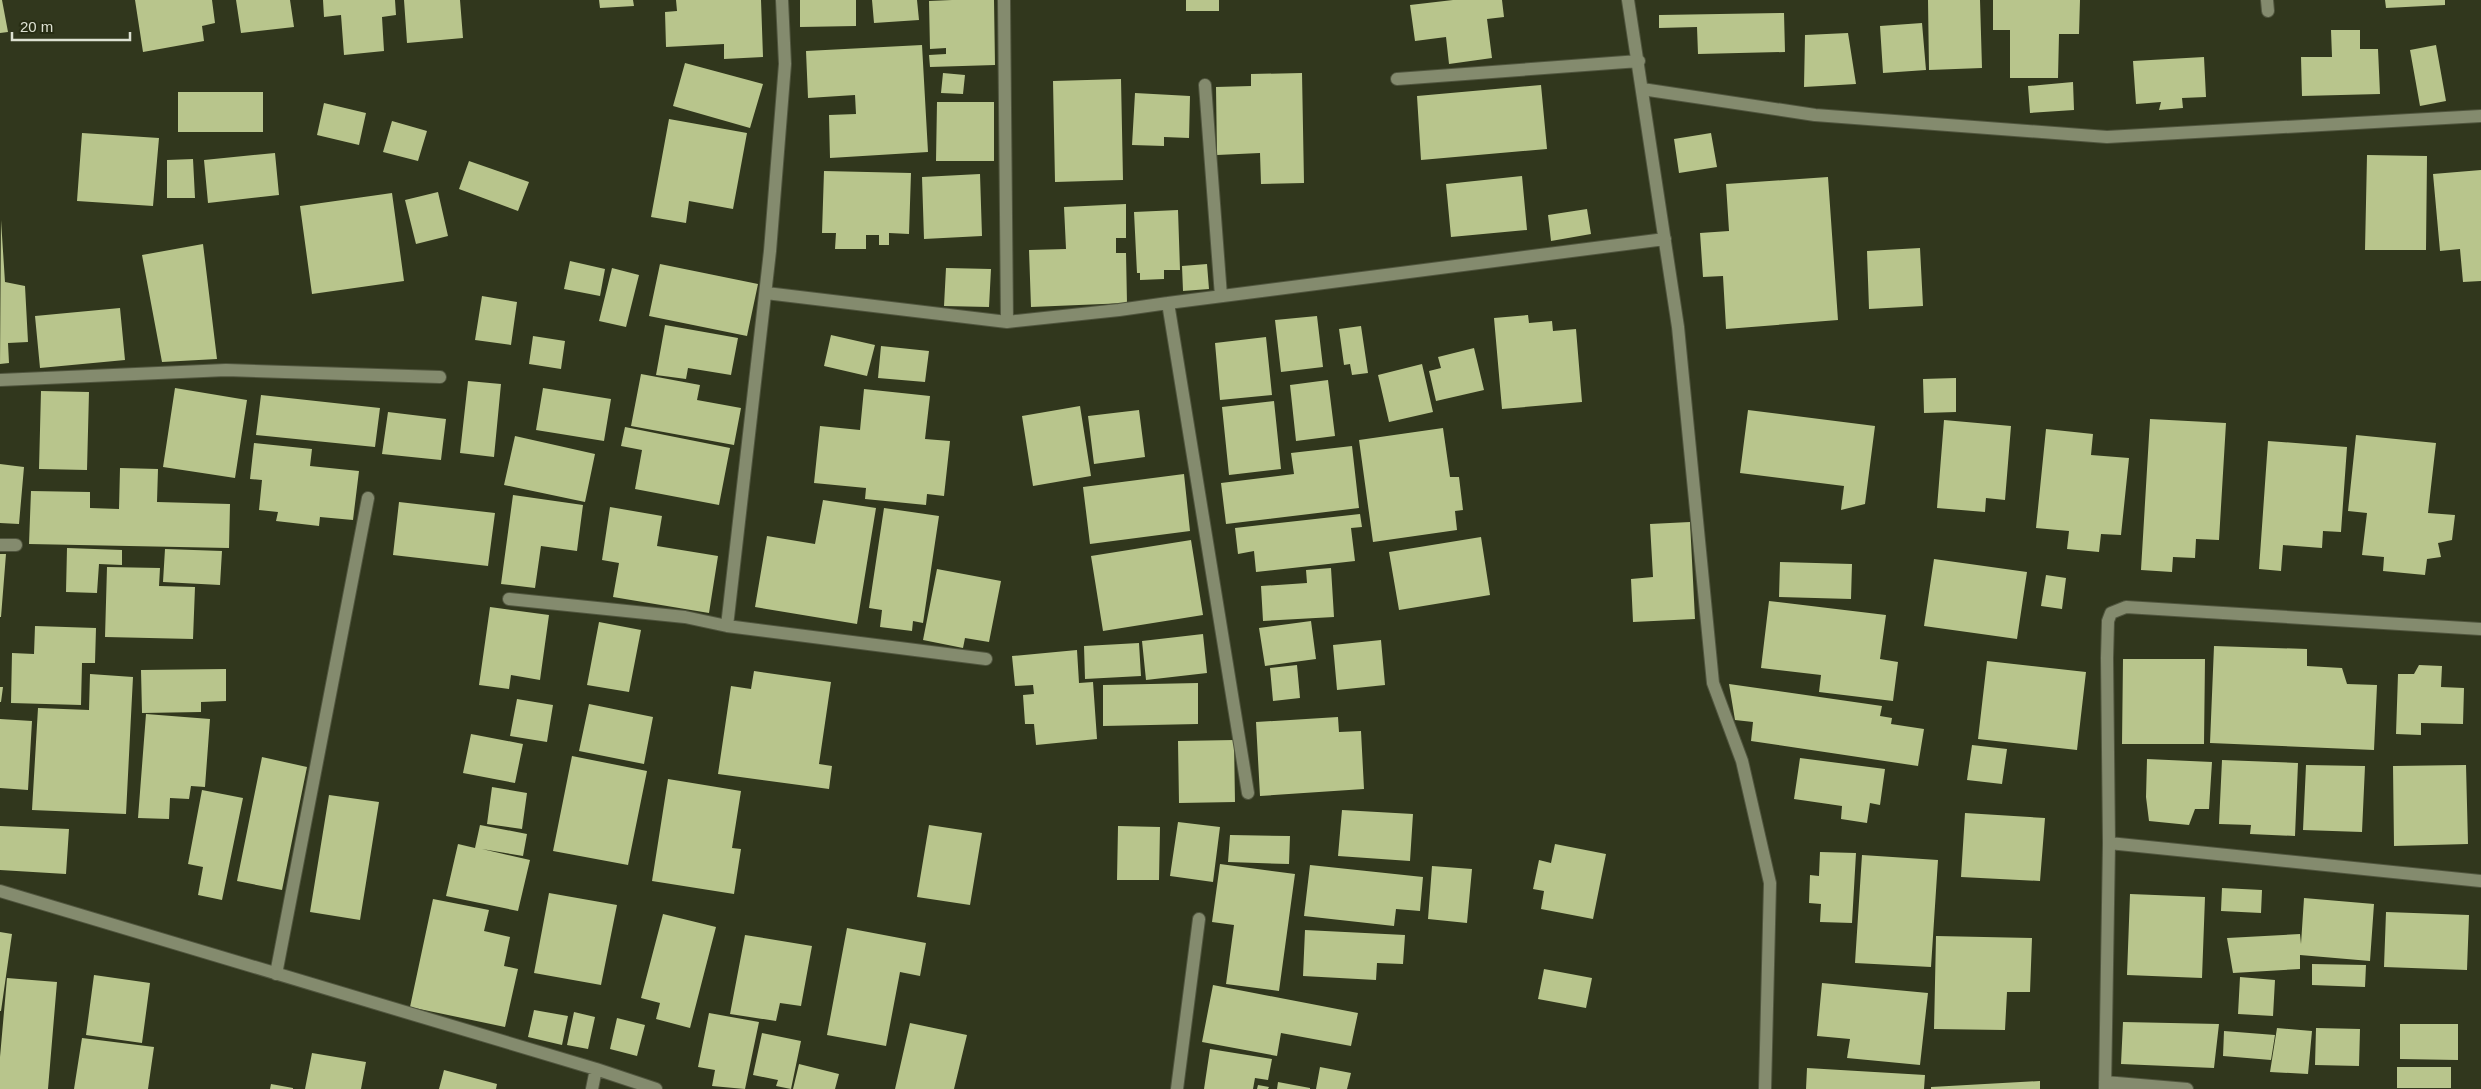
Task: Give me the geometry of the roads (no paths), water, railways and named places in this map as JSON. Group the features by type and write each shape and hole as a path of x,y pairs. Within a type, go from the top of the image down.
{"street":[{"path":"727,626 766,293 785,64 782,0"},
{"path":"1004,0 1007,322"},
{"path":"1628,0 1639,61 1678,327 1713,683 1742,761 1770,883 1765,1089"},
{"path":"1397,79 1639,61"},
{"path":"1205,85 1221,296"},
{"path":"1642,89 1815,115 2107,137 2481,116"},
{"path":"766,293 1007,322 1665,239"},
{"path":"1168,303 1248,793"},
{"path":"0,380 226,370 440,377"},
{"path":"276,974 368,498"},
{"path":"0,545 16,545"},
{"path":"509,599 685,617 727,626 986,659"},
{"path":"2187,1089 2105,1086 2109,843 2108,621 2111,613 2126,607 2481,629"},
{"path":"2109,843 2481,880"},
{"path":"0,891 596,1069 656,1089"},
{"path":"1177,1089 1199,918"},
{"path":"592,1089 596,1069"}]}
